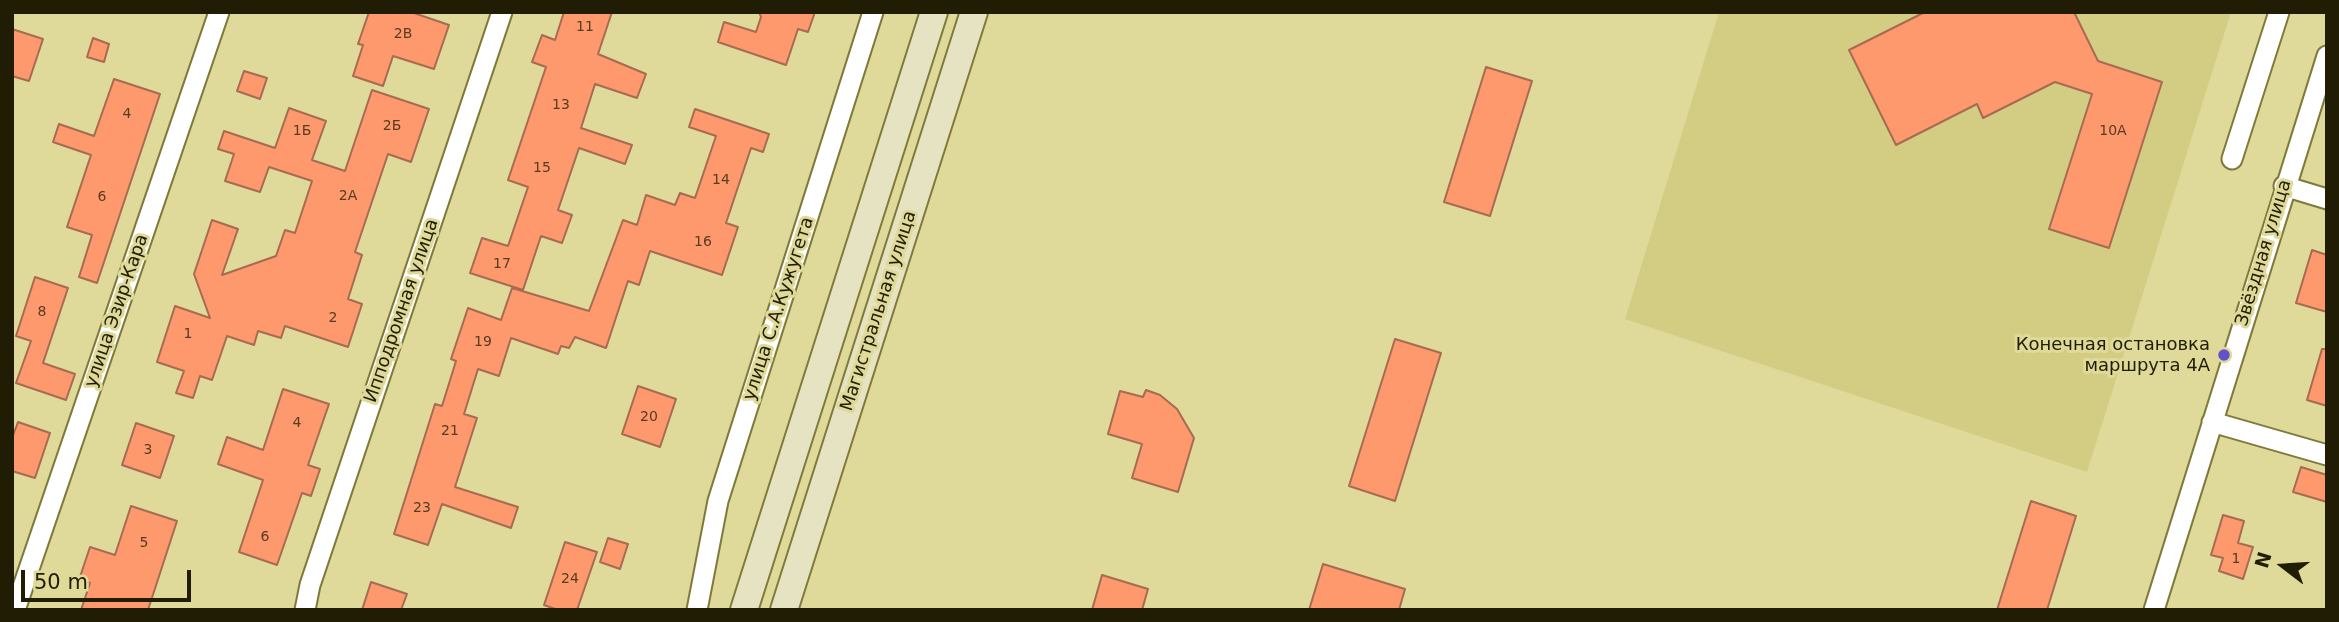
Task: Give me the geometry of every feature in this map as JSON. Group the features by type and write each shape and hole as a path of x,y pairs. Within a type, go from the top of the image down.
{"main road":[{"path":"744,610 934,12"},
{"name":"Магистральная улица","path":"783,610 974,12"}],"street":[{"name":"улица Эзир-Кара","path":"15,610 219,12"},
{"name":"Ипподромная улица","path":"305,610 310,585 502,12"},
{"name":"улица С.А.Кужугета","path":"698,610 718,501 873,12"},
{"path":"2232,159 2279,12"},
{"name":"Звёздная улица","path":"2154,610 2284,186 2327,56"},
{"path":"2284,186 2327,199"},
{"path":"2212,422 2327,455"}],"shaded area":[{"path":"1719,12 2231,12 2087,472 1625,319"}],"building":[{"path":"369,12 411,12 449,25 434,69 393,56 383,86 353,76 363,45 358,44"},
{"path":"564,12 612,12 598,54 646,74 637,98 595,84 581,128 632,145 625,164 579,148 558,210 572,215 562,243 541,236 523,290 470,273 482,238 508,246 528,187 508,180 546,67 532,62 542,35 555,40"},
{"path":"759,12 815,12 808,32 798,29 786,65 718,42 724,22 756,32 761,17"},
{"path":"1925,12 2074,12 2098,61 2162,82 2109,248 2049,229 2092,94 2055,82 1983,118 1977,104 1896,145 1849,50"},
{"path":"12,29 43,39 29,81 12,76"},
{"path":"93,38 109,44 104,62 87,57"},
{"path":"1486,67 1532,81 1490,216 1444,202"},
{"path":"244,71 267,78 260,99 237,91"},
{"path":"114,79 160,94 97,283 79,277 92,235 67,227 91,155 53,142 59,124 94,136"},
{"path":"372,90 429,109 411,162 388,154 355,252 362,255 348,299 362,304 348,347 285,326 281,338 258,331 254,345 227,336 212,380 200,376 193,398 176,393 184,371 157,362 175,306 210,318 194,274 212,220 238,229 222,275 276,256 285,230 295,233 312,181 269,167 260,192 225,181 234,154 218,149 224,131 275,148 289,108 326,121 312,160 345,171"},
{"path":"695,109 769,134 763,152 751,148 726,223 738,227 722,275 650,251 639,285 628,281 606,348 575,337 569,348 561,346 558,354 511,338 499,376 478,369 464,414 477,418 455,487 518,507 511,528 442,504 428,545 394,534 435,404 442,406 456,361 451,359 468,308 501,320 512,288 589,311 623,220 637,225 646,195 675,205 680,193 695,198 716,136 689,127"},
{"path":"2312,250 2327,255 2327,312 2296,303"},
{"path":"35,277 68,288 43,363 75,374 66,400 16,383 31,341 16,336"},
{"path":"1395,339 1441,353 1395,501 1349,486"},
{"path":"2322,349 2327,349 2327,406 2307,400"},
{"path":"638,386 676,399 660,447 622,434"},
{"path":"283,389 329,404 308,465 320,469 311,496 302,493 277,565 239,552 263,480 218,464 227,437 263,450"},
{"path":"1146,390 1160,395 1177,409 1194,438 1178,492 1132,478 1142,444 1108,434 1120,391 1143,397"},
{"path":"18,422 50,433 35,478 12,471 12,438"},
{"path":"136,423 174,436 160,478 122,465"},
{"path":"2301,467 2327,475 2327,502 2293,492"},
{"path":"2031,501 2076,516 2047,610 1997,610"},
{"path":"131,506 177,521 148,610 81,610 90,583 79,580 90,547 115,555"},
{"path":"2223,515 2244,521 2238,543 2253,547 2243,579 2219,571 2223,558 2211,555"},
{"path":"608,538 628,544 620,569 600,562"},
{"path":"565,542 597,552 577,610 558,610 544,605"},
{"path":"1323,564 1405,589 1399,610 1309,610"},
{"path":"1102,575 1148,589 1142,610 1092,610"},
{"path":"371,582 407,594 401,610 362,610"}],"place":[{"name":"Конечная остановка маршрута 4А","path":"2224,355"}]}
